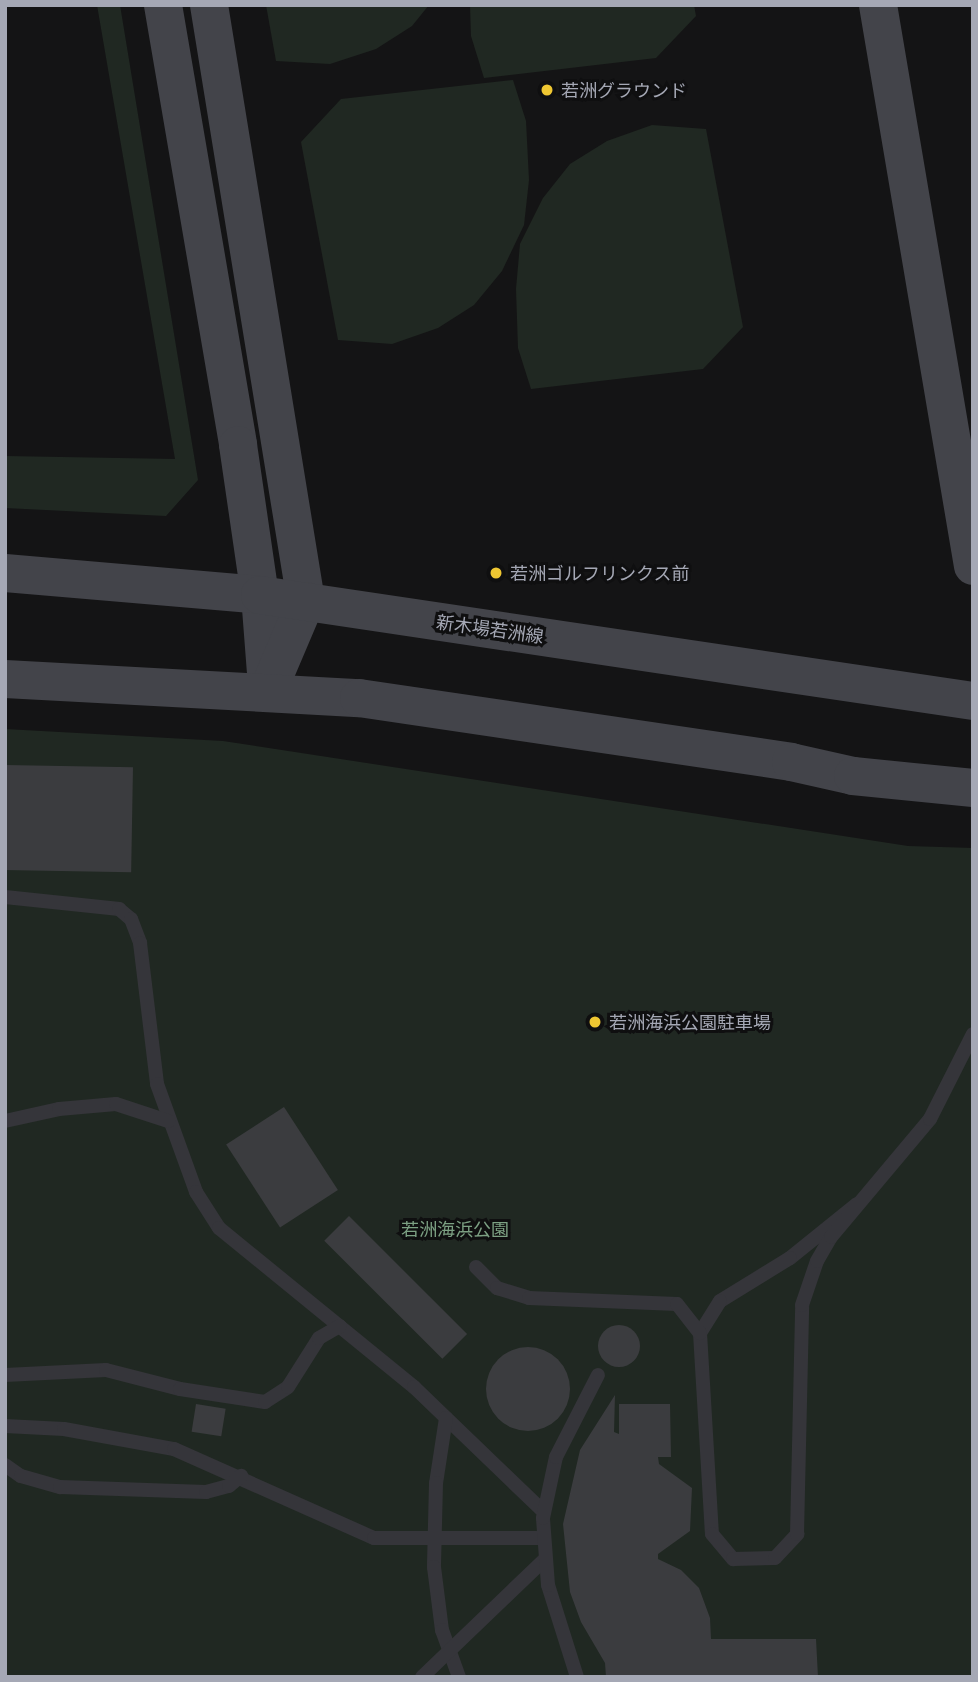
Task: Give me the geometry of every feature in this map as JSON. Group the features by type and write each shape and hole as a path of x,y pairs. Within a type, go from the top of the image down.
{"street":[{"path":"163,5 260,595 267,693"},
{"path":"209,5 306,601 267,693"},
{"path":"877,5 972,558"},
{"name":"新木場若洲線","path":"5,573 306,601 973,701"},
{"path":"5,679 359,698 791,762 853,776 973,788"}],"lane":[{"path":"5,897 119,909 131,919 140,943 150,1046 168,1121 196,1192 219,1228 340,1326 446,1418 544,1511"},
{"path":"476,1267 497,1287 529,1298 677,1304 700,1333 712,1534 733,1559 775,1558 797,1534 800,1514 802,1304 817,1261 857,1204 930,1119 973,1034"},
{"path":"5,1121 59,1109 116,1104 168,1121"},
{"path":"700,1333 720,1301 790,1258 857,1204"},
{"path":"5,1375 106,1370 180,1389 265,1402 288,1387 318,1338 340,1326"},
{"path":"577,1677 554,1610 543,1561 544,1511 559,1448 598,1375"},
{"path":"446,1418 434,1539 438,1602 458,1677"},
{"path":"5,1426 136,1440 206,1460 374,1538 543,1538"},
{"path":"5,1465 21,1476 60,1487 206,1492 229,1486 240,1476"},
{"path":"422,1677 543,1561"}],"green space":[{"path":"97,5 120,5 198,480 166,516 5,508 5,456 175,459"},
{"path":"266,5 429,5 412,26 376,49 330,64 276,61"},
{"path":"470,5 694,5 696,16 656,58 484,78 471,36"},
{"path":"513,80 526,121 529,180 524,225 502,271 474,305 438,328 392,344 338,340 301,142 341,99"},
{"path":"652,125 706,129 743,327 703,369 531,389 518,348 516,289 520,244 543,198 570,164 607,141"},
{"name":"若洲海浜公園","path":"5,729 223,741 908,846 973,848 973,1677 5,1677"}],"building":[{"path":"5,765 133,767 131,872 5,870"},
{"path":"284,1107 338,1190 280,1228 226,1145"},
{"path":"349,1216 467,1334 442,1359 324,1241"},
{"path":"619,1325 634,1331 640,1346 634,1361 619,1367 604,1361 598,1346 604,1331"},
{"path":"520,1347 536,1347 552,1354 563,1365 570,1381 567,1405 558,1419 536,1431 520,1431 504,1424 493,1413 486,1397 486,1381 493,1365 504,1354"},
{"path":"615,1395 614,1432 619,1434 619,1404 670,1404 671,1457 658,1457 659,1464 692,1488 690,1531 658,1554 658,1559 681,1570 699,1588 710,1618 711,1639 816,1639 818,1677 606,1677 605,1663 581,1622 570,1592 563,1524 580,1450"},
{"path":"196,1404 226,1409 221,1436 192,1432"}],"place":[{"name":"若洲グラウンド","path":"547,90"},
{"name":"若洲ゴルフリンクス前","path":"496,573"},
{"name":"若洲海浜公園駐車場","path":"595,1022"}]}
